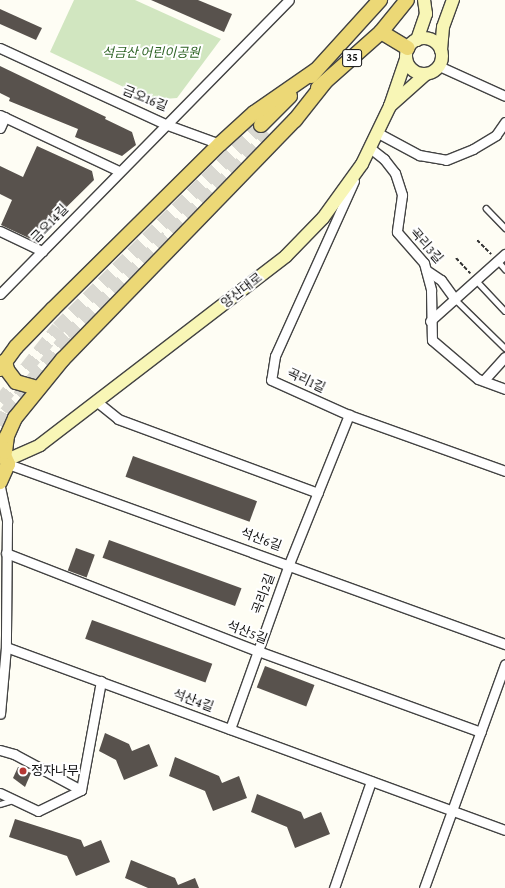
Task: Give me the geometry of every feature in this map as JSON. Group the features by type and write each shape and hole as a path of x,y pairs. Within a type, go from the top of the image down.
{"main road":[{"name":"35","path":"380,0 316,70 266,130 326,82 381,32 407,0"},
{"name":"양산대로","path":"5,455 40,445 286,256 323,218 362,164 378,133 390,106 410,49 425,20 424,0"},
{"path":"390,106 426,74 439,66 443,27 453,0"},
{"path":"381,32 410,49 434,41 441,50"},
{"path":"410,49 411,69 426,74"},
{"path":"37,388 16,382 3,365 53,309 220,144 254,113 316,70"},
{"path":"0,482 10,427 37,388 295,120 326,82"}],"street":[{"name":"금오16길","path":"0,48 165,124 289,0"},
{"path":"439,66 505,96"},
{"path":"0,128 2,116 119,171"},
{"path":"378,133 419,155 446,160 473,149 496,135 505,122"},
{"path":"165,124 220,144"},
{"name":"금오14길","path":"0,294 165,124"},
{"name":"곡리3길","path":"370,148 384,159 395,173 402,195 396,232 424,263 426,270 441,280 455,299"},
{"name":"곡리1길","path":"362,164 275,356 272,380 349,415 505,471"},
{"path":"0,231 42,251"},
{"path":"430,321 505,254"},
{"path":"426,270 431,290 430,321 432,340 478,379 505,389"},
{"path":"484,380 505,356"},
{"path":"96,401 118,420 318,493"},
{"name":"곡리2길","path":"230,728 289,564 349,415"},
{"name":"석산6길","path":"5,455 289,564 505,644"},
{"path":"0,487 7,521 6,647 0,714"},
{"name":"석산5길","path":"6,553 258,651 481,732"},
{"name":"석산4길","path":"6,647 505,830"},
{"path":"424,888 505,664"},
{"path":"81,790 101,681"},
{"path":"0,750 14,754 81,790"},
{"path":"334,888 371,781"},
{"path":"0,793 38,811 81,790"}],"lane":[{"path":"486,208 505,228"},
{"path":"498,261 505,268"},
{"path":"476,280 505,311"},
{"path":"455,299 505,348"},
{"path":"0,804 14,799"}],"path":[{"path":"477,240 498,261"},
{"path":"456,258 476,280"}],"green space":[{"name":"석금산 어린이공원","path":"74,0 135,0 221,39 177,98 151,100 50,52"}],"building":[{"path":"151,0 198,0 232,14 224,32"},
{"path":"0,9 42,28 36,40 0,24"},
{"path":"0,66 106,117 105,119 132,132 136,145 122,156 75,137 78,129 9,101 10,98 0,93"},
{"path":"37,146 92,171 94,180 33,240 1,225 12,200 0,194 0,166 23,177"},
{"path":"133,456 257,501 250,522 125,477"},
{"path":"109,540 241,588 235,606 103,558"},
{"path":"76,548 95,555 87,577 68,571"},
{"path":"92,620 212,664 205,683 85,639"},
{"path":"265,666 314,685 306,706 257,687"},
{"path":"105,733 129,744 132,751 149,744 158,766 124,780 116,760 99,751"},
{"path":"175,757 219,776 222,783 239,776 247,798 213,811 205,791 169,776"},
{"path":"18,767 31,773 25,787 13,778"},
{"path":"257,794 301,812 304,819 321,812 330,834 295,848 287,827 251,812"},
{"path":"15,819 81,840 84,847 101,840 110,862 76,876 67,856 9,837"},
{"path":"131,860 175,878 178,885 195,878 199,888 148,888 125,878"}],"tunnel":[{"path":"0,402 58,328 261,125"},
{"path":"0,426 6,413 68,336 270,135"}],"place":[{"name":"정자나무","path":"23,771"}]}
